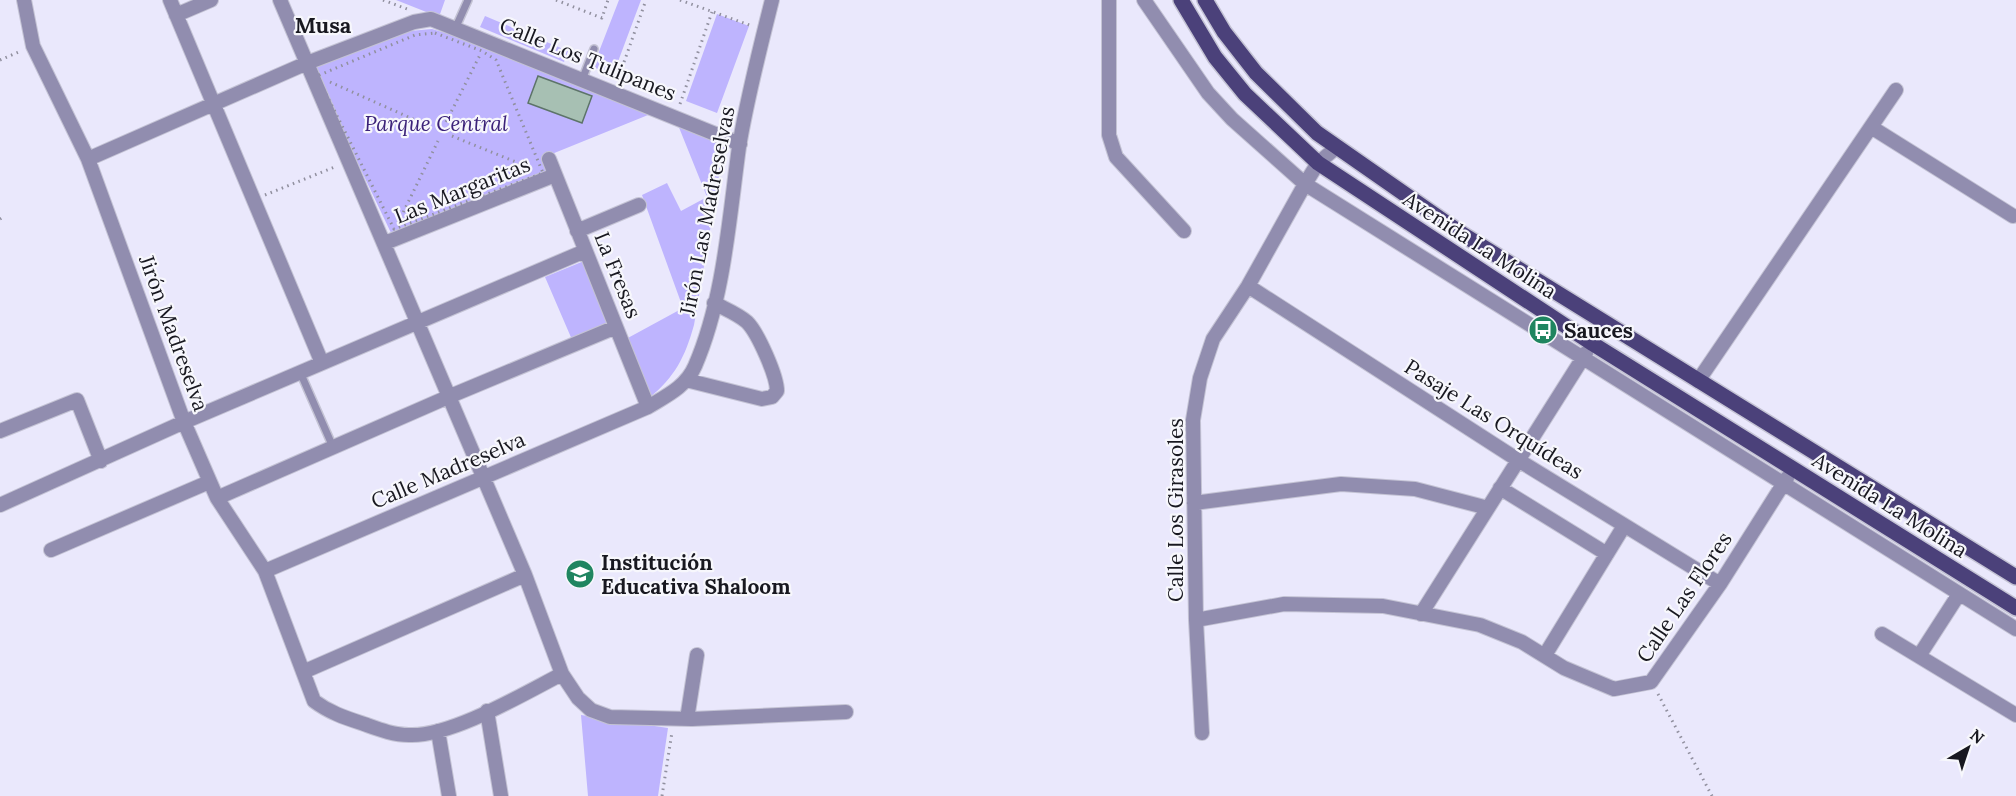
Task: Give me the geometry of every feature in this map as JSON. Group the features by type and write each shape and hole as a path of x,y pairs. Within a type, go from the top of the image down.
{"main road":[{"name":"Avenida La Molina","path":"1181,0 1203,39 1228,74 1263,114 1318,163 1593,344 2016,608"},
{"name":"Avenida La Molina","path":"1205,0 1224,32 1256,73 1299,117 1337,147 1462,234 2016,577"}],"street":[{"name":"Jirón Madreselva","path":"24,0 33,46 88,159 184,422 217,498 265,571 314,701 328,711 390,732 410,735 438,731 487,711 562,674"},
{"path":"170,0 322,363"},
{"path":"176,15 211,0"},
{"path":"280,0 525,575 562,674 578,698 591,710 610,717 680,718 846,712"},
{"name":"Jirón Las Madreselvas","path":"648,407 675,391 686,380 694,367 714,303 740,144 772,0"},
{"path":"1109,0 1109,135 1116,157 1184,231"},
{"path":"1144,0 1208,93 1232,118 1305,184 2016,629"},
{"name":"Calle Los Tulipanes","path":"88,159 307,63 414,21 431,19 740,144"},
{"path":"1698,381 1896,90"},
{"path":"1871,127 2013,216"},
{"name":"Calle Los Girasoles","path":"1202,733 1196,620 1193,420 1200,378 1213,339 1248,286 1318,163 1337,147"},
{"name":"La Fresas","path":"549,159 549,174 578,231 648,407"},
{"name":"Las Margaritas","path":"385,243 549,174"},
{"path":"578,231 639,205"},
{"path":"0,506 184,422 585,251"},
{"name":"Pasaje Las Orquídeas","path":"1248,286 1518,460 1720,584"},
{"path":"686,380 762,399 775,395 776,382 756,333 740,316 714,303"},
{"path":"217,498 448,397 616,327"},
{"path":"1421,614 1593,344"},
{"path":"0,431 77,400 101,461"},
{"name":"Calle Madreselva","path":"265,571 648,407"},
{"name":"Calle Las Flores","path":"1196,620 1284,604 1383,606 1480,625 1522,642 1564,668 1614,689 1651,682 1720,584 1782,483 1794,469"},
{"path":"51,550 209,482"},
{"path":"1194,503 1341,484 1415,489 1488,508"},
{"path":"1500,488 1607,554"},
{"path":"1545,655 1624,526"},
{"path":"303,672 525,575"},
{"path":"1919,656 1959,594"},
{"path":"1882,634 2016,715"},
{"path":"680,718 697,655"},
{"path":"487,711 501,796"},
{"path":"438,731 449,796"}],"lane":[{"path":"455,28 468,0"},
{"path":"582,80 594,49"},
{"path":"300,372 333,447"}],"path":[{"path":"556,0 602,18 608,0"},
{"path":"614,92 646,0"},
{"path":"680,0 765,30"},
{"path":"675,117 712,12"},
{"path":"317,76 415,35 435,33 482,51 496,60 549,174"},
{"path":"0,60 33,46"},
{"path":"446,122 482,51"},
{"path":"317,76 433,128"},
{"path":"317,76 394,230"},
{"path":"452,136 549,174"},
{"path":"394,230 438,141"},
{"path":"254,199 350,161"},
{"path":"394,230 549,174"},
{"path":"1651,682 1688,755 1712,796"},
{"path":"662,796 680,718"}],"green space":[{"path":"396,0 445,0 439,17"},
{"path":"619,0 641,0 613,75 593,67"},
{"path":"717,14 749,26 717,113 686,101"},
{"path":"485,16 568,51 564,62 480,27"},
{"name":"Parque Central","path":"432,29 456,36 653,113 542,158 546,173 392,235 311,65 410,31"},
{"path":"678,125 725,142 694,325 678,366 666,382 649,398 626,339 683,308 642,195 667,183 681,211 707,197"},
{"path":"584,261 612,325 573,342 545,277"},
{"path":"581,715 668,728 658,796 588,796"}],"building":[{"path":"538,76 592,96 582,123 528,103"}],"place":[{"name":"Sauces","path":"1543,330"},
{"name":"Institución Educativa Shaloom","path":"580,574"}],"district":[{"name":"Musa","path":"323,25"}]}
